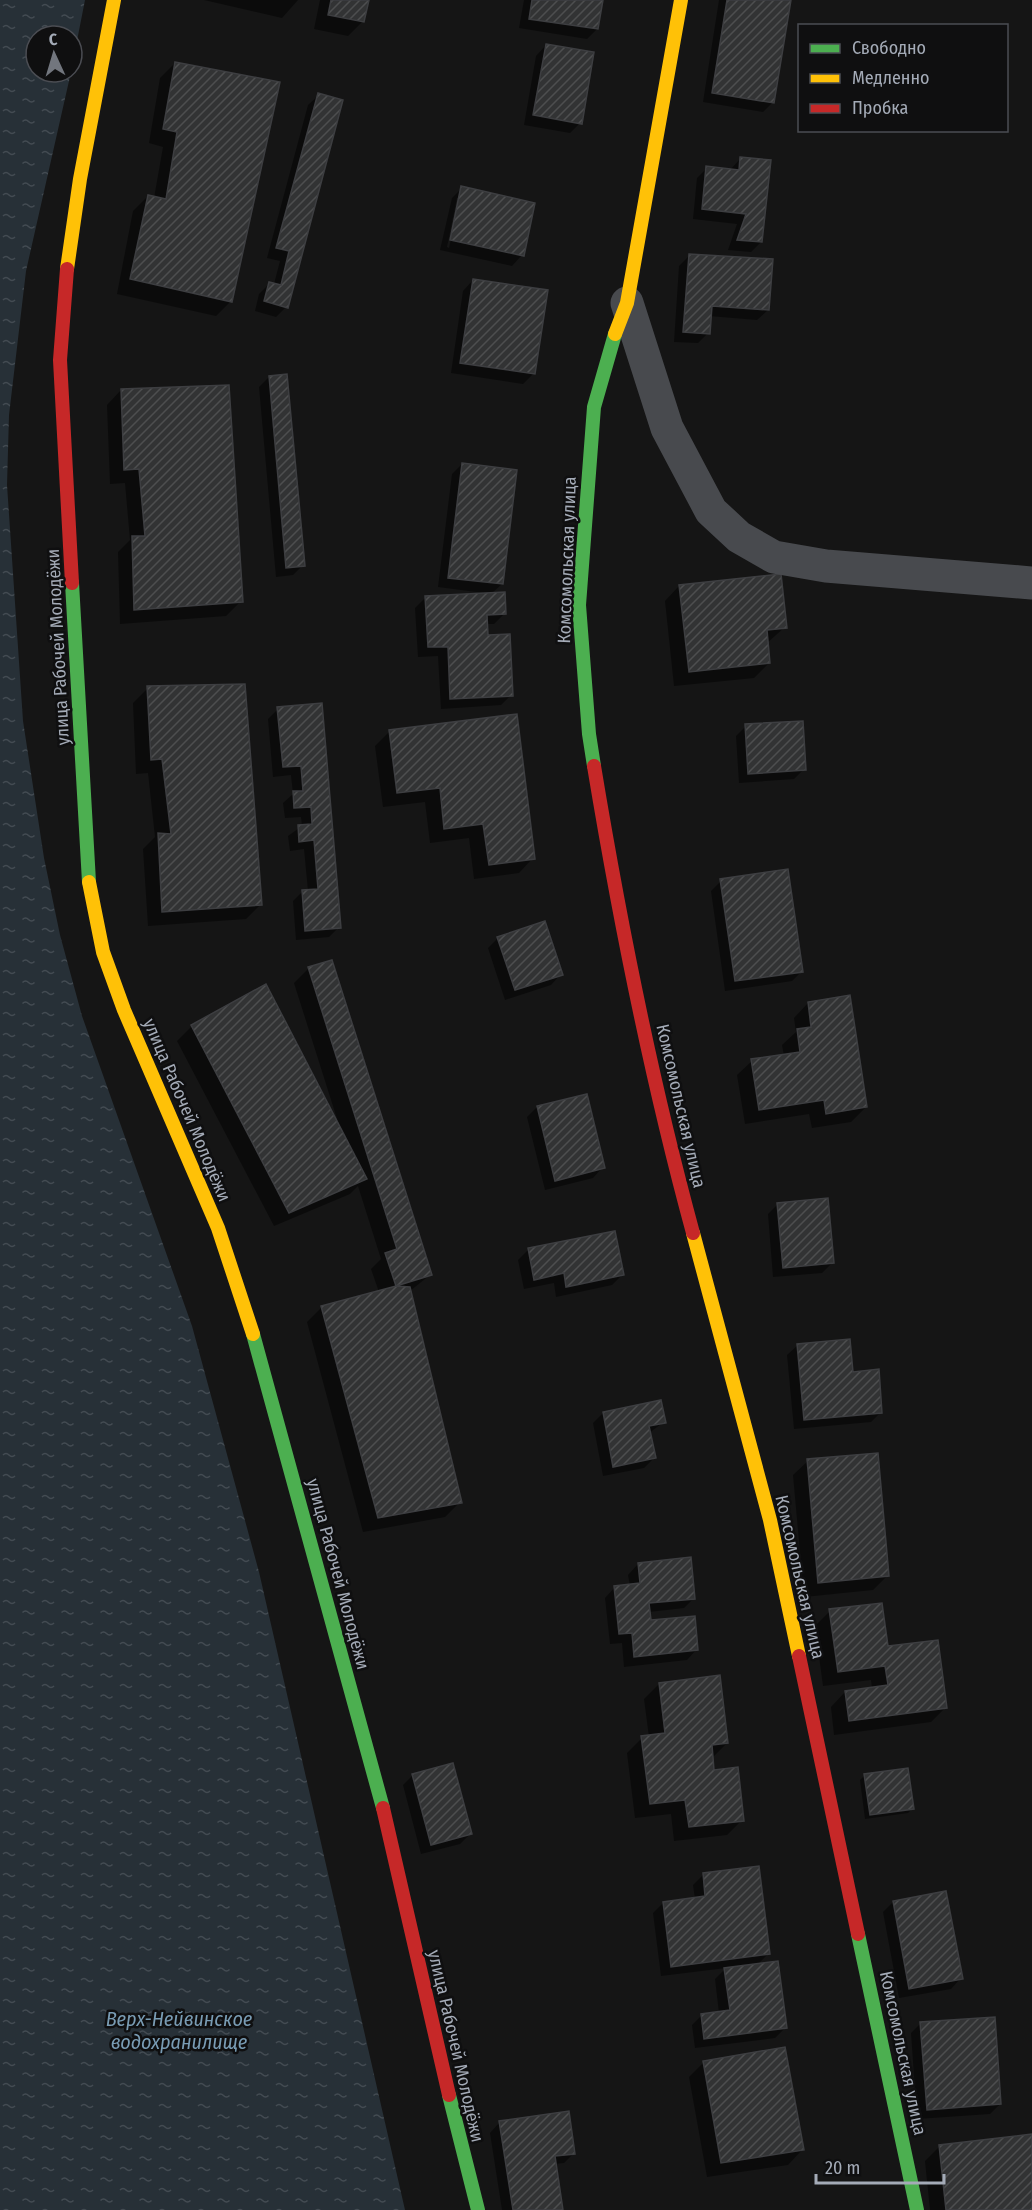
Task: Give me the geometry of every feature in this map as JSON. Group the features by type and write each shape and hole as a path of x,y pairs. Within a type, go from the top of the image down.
{"street":[{"name":"улица Рабочей Молодёжи","path":"114,0 70,242 61,310 60,360 89,880 107,962 124,1010 218,1228 244,1304 383,1806 456,2126 478,2210"},
{"name":"Комсомольская улица","path":"681,0 627,303 606,359 594,407 579,606 582,666 599,808 617,905 676,1171 770,1520 917,2210"},
{"path":"627,303 650,381 672,439 711,511 739,537 774,557 826,566 1032,583"}],"water":[{"name":"Верх-Нейвинское водохранилище","path":"0,0 85,0 80,24 24,24 24,84 68,84 26,271 9,415 7,485 23,721 44,858 60,935 82,1016 192,1326 259,1572 405,2210 0,2210"}],"building":[{"path":"331,0 369,0 364,22 328,15"},
{"path":"532,0 603,0 598,29 529,19"},
{"path":"727,0 791,0 774,103 712,93"},
{"path":"546,44 594,52 582,124 533,115"},
{"path":"175,62 280,82 232,302 130,279 148,195 166,199 177,132 163,129"},
{"path":"318,93 343,100 288,308 264,301 269,282 281,285 289,251 276,248"},
{"path":"740,157 771,160 762,242 737,240 746,214 702,209 706,166 739,170"},
{"path":"461,186 535,203 524,256 450,240"},
{"path":"689,254 773,259 769,310 712,306 710,334 683,332"},
{"path":"473,279 548,290 535,374 460,363"},
{"path":"287,374 305,566 286,568 269,376"},
{"path":"229,385 243,602 134,610 132,536 145,536 139,469 124,470 121,389"},
{"path":"462,463 517,470 503,584 448,578"},
{"path":"781,574 787,628 767,630 770,663 689,672 679,585"},
{"path":"505,592 506,614 487,615 488,635 510,634 513,696 450,699 448,647 428,647 425,596"},
{"path":"245,684 262,905 162,912 158,833 171,834 162,759 151,760 147,686"},
{"path":"322,703 341,928 305,931 302,890 318,889 314,840 299,842 298,825 312,824 311,807 294,808 293,791 303,791 301,766 283,767 277,707"},
{"path":"517,714 535,859 489,865 483,824 444,829 440,788 397,793 389,730"},
{"path":"803,721 806,770 748,774 745,724"},
{"path":"788,869 803,972 735,981 720,879"},
{"path":"545,921 563,975 515,990 497,937"},
{"path":"332,960 432,1275 396,1286 385,1253 397,1249 308,967"},
{"path":"266,984 367,1179 289,1213 191,1025"},
{"path":"850,995 867,1107 826,1114 824,1100 759,1110 751,1059 800,1052 797,1029 811,1027 808,1002"},
{"path":"587,1094 605,1168 555,1181 537,1106"},
{"path":"828,1198 834,1263 783,1268 777,1203"},
{"path":"615,1231 624,1275 566,1287 564,1273 534,1280 528,1248"},
{"path":"396,1286 410,1287 462,1503 378,1518 321,1306"},
{"path":"850,1339 853,1372 879,1369 882,1413 804,1420 797,1344"},
{"path":"661,1400 666,1423 649,1426 656,1458 613,1467 603,1412"},
{"path":"878,1453 889,1576 818,1583 807,1459"},
{"path":"691,1557 695,1599 649,1603 651,1620 695,1616 698,1650 634,1657 632,1633 619,1634 614,1586 640,1583 638,1563"},
{"path":"882,1603 888,1646 938,1640 947,1708 849,1721 845,1691 888,1685 885,1666 838,1672 829,1609"},
{"path":"720,1675 728,1743 712,1745 714,1770 738,1767 744,1821 689,1827 685,1800 650,1804 641,1736 665,1733 659,1683"},
{"path":"453,1763 472,1834 431,1845 412,1774"},
{"path":"908,1768 914,1809 870,1815 864,1774"},
{"path":"759,1866 770,1954 671,1967 663,1902 705,1896 703,1873"},
{"path":"946,1891 963,1979 909,1989 893,1901"},
{"path":"778,1961 787,2028 704,2039 701,2014 730,2010 724,1968"},
{"path":"995,2017 1001,2104 927,2110 920,2022"},
{"path":"785,2047 804,2150 721,2163 703,2061"},
{"path":"569,2111 575,2154 555,2156 563,2210 513,2210 499,2121"},
{"path":"1032,2134 1032,2210 946,2210 939,2145"}],"traffic: fast":[{"path":"594,766 589,734 579,605 594,407 615,334"},
{"path":"72,583 89,882"},
{"path":"253,1334 383,1808"},
{"path":"858,1934 917,2210"},
{"path":"449,2095 478,2210"}],"traffic: slow":[{"path":"67,269 80,179 114,0"},
{"path":"615,334 627,303 681,0"},
{"path":"89,882 103,952 124,1010 218,1228 253,1334"},
{"path":"693,1233 770,1520 799,1656"}],"traffic: jam":[{"path":"67,269 60,360 72,583"},
{"path":"594,766 638,1001 663,1117 693,1233"},
{"path":"799,1656 858,1934"},
{"path":"383,1808 449,2095"}]}
